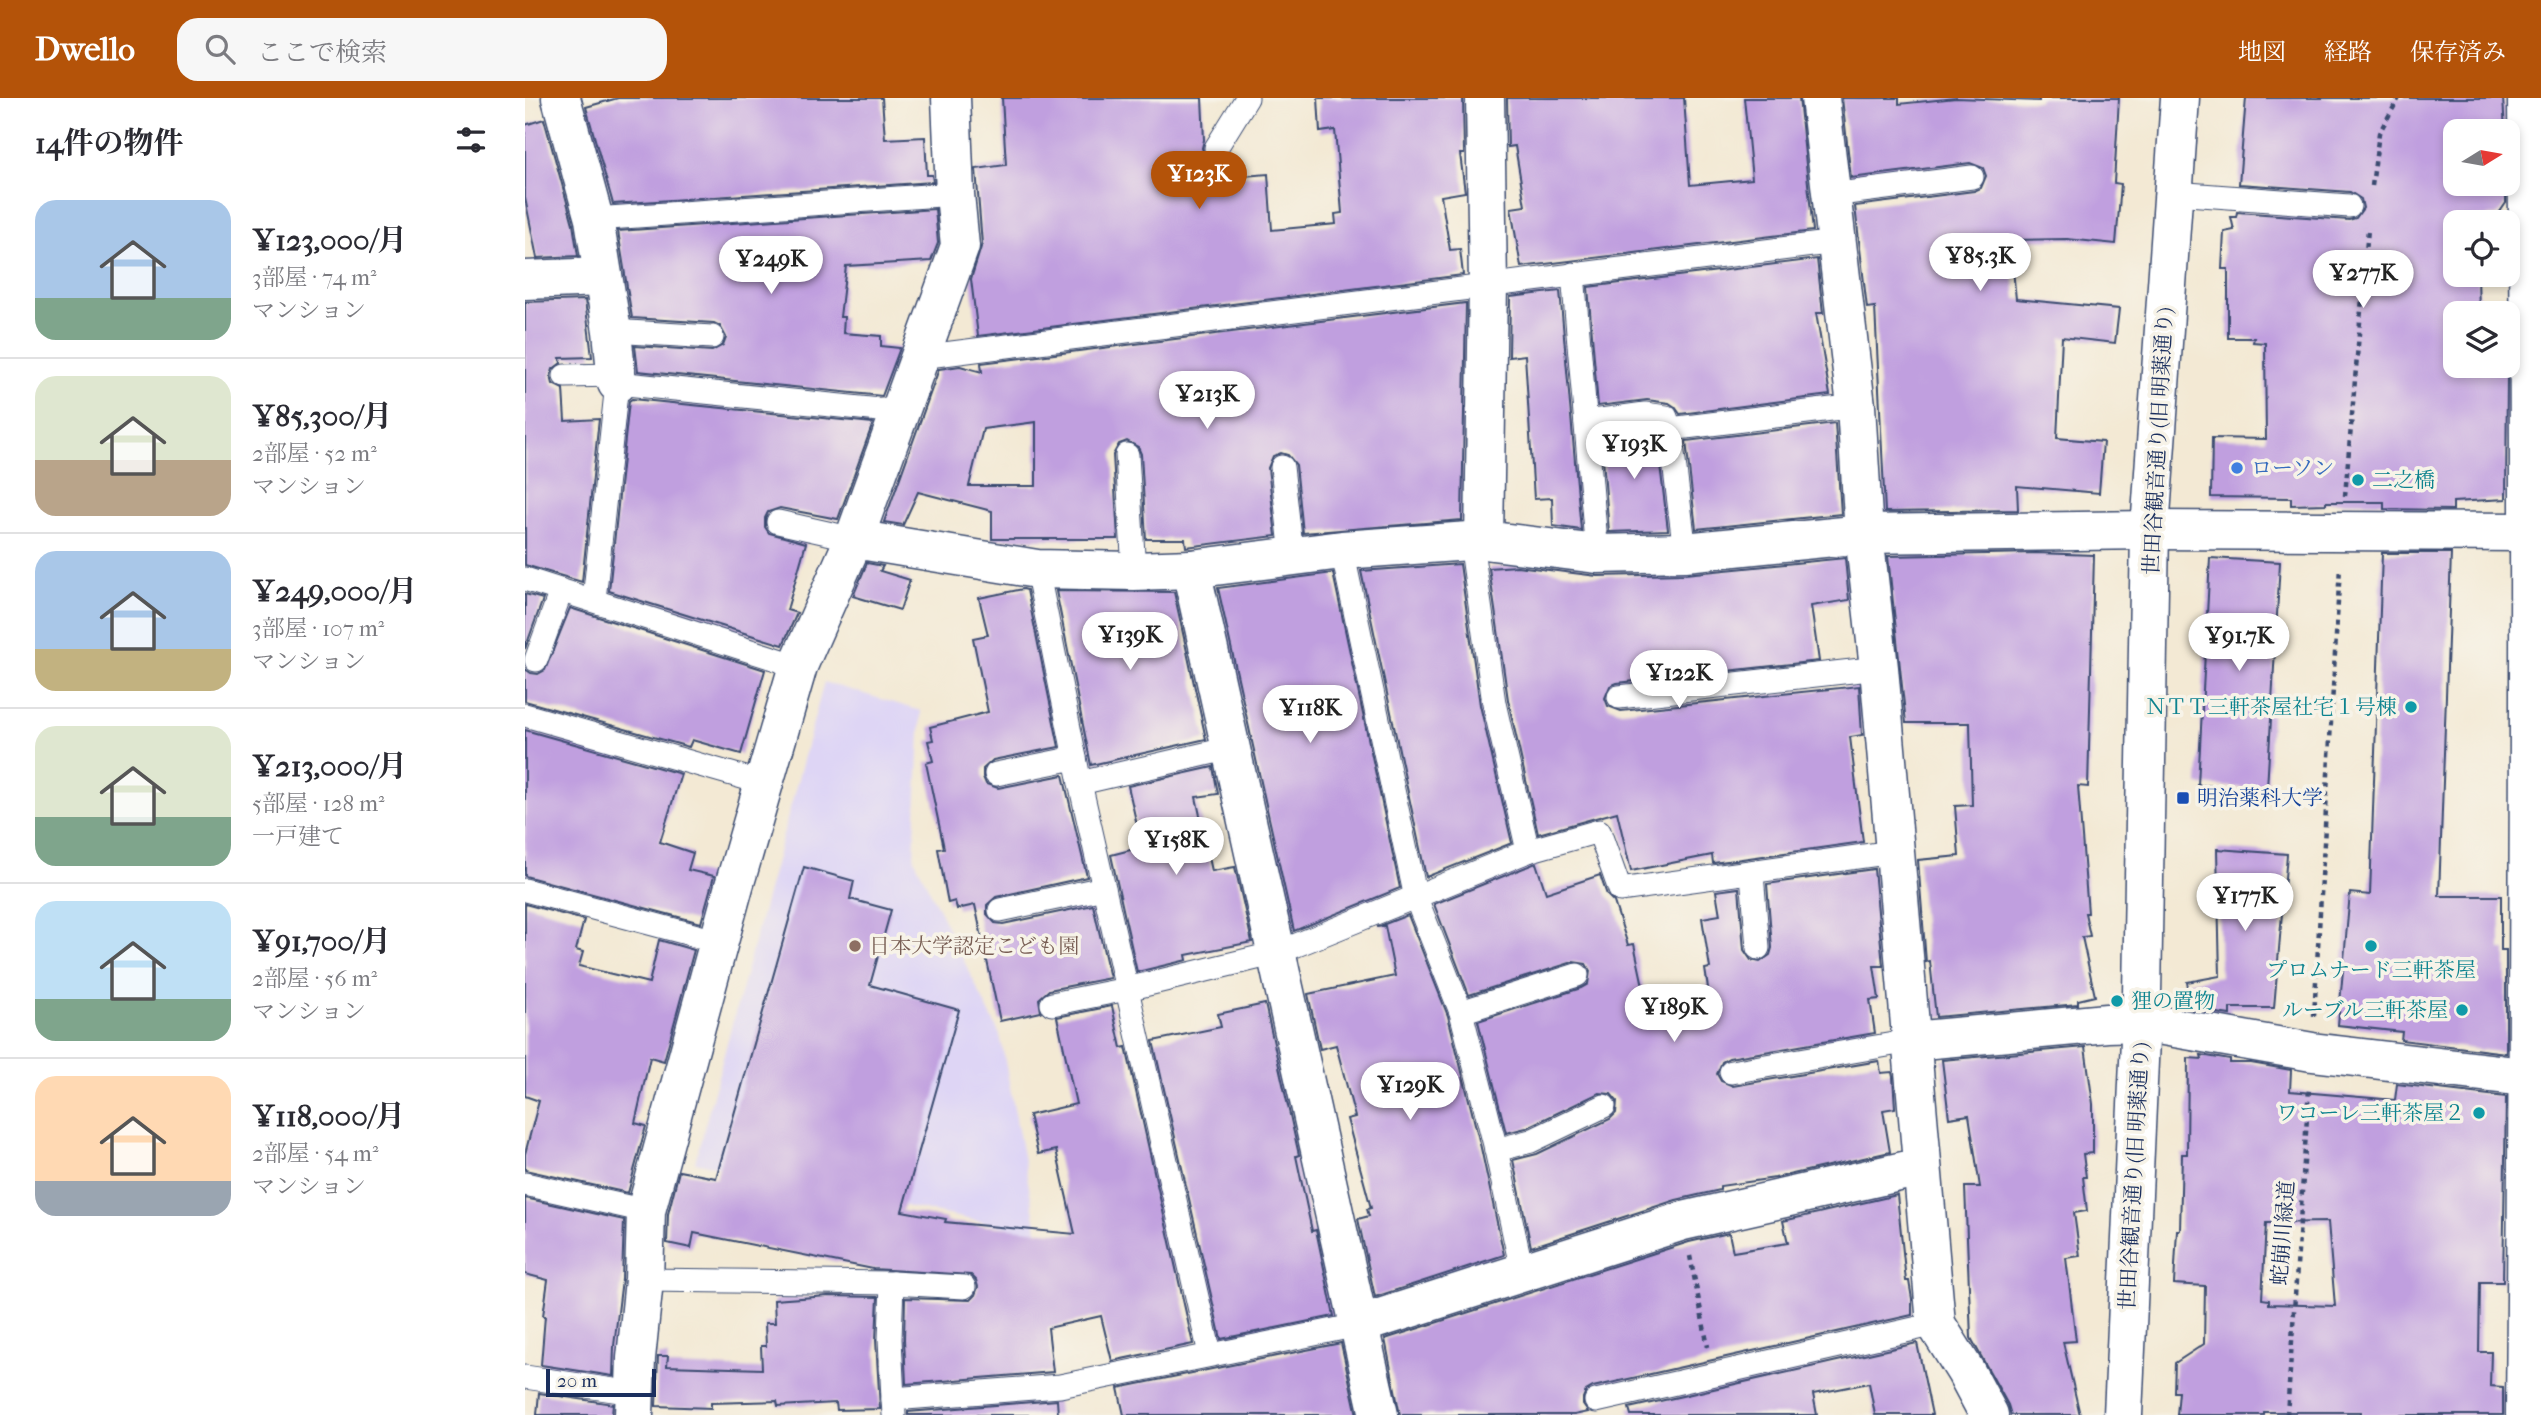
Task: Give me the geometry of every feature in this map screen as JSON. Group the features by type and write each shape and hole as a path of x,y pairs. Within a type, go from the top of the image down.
{"street":[{"path":"561,98 594,219 617,379"},
{"path":"634,1404 644,1280 646,1211 763,783 798,666 854,539 960,246 951,98"},
{"path":"1477,541 1488,285 1485,98"},
{"path":"1820,98 1856,406 1864,534 1879,668 1936,1324 1989,1415"},
{"name":"世田谷観音通り(旧 明薬通り)","path":"2123,1415 2141,1022 2150,530 2181,98"},
{"path":"2525,1415 2535,1079 2528,531 2535,371 2534,202 2527,98"},
{"path":"525,279 603,277"},
{"path":"854,539 1037,569 1134,571 1191,569 1342,550 1477,541 1597,554 1685,552 1864,534 2150,530 2528,531"},
{"path":"1191,569 1379,1415"},
{"path":"1912,1041 2141,1022 2312,1052 2535,1079"},
{"path":"1358,1325 1522,1270 1683,1221 1921,1167"}],"lane":[{"path":"1216,148 1247,98"},
{"path":"1831,195 1972,177"},
{"path":"2174,193 2349,206"},
{"path":"594,219 955,194"},
{"path":"920,357 1836,242"},
{"path":"1573,274 1597,554"},
{"path":"612,331 712,337"},
{"path":"565,376 617,379 899,412"},
{"path":"594,600 617,379"},
{"path":"1670,429 1856,406"},
{"path":"1586,422 1645,414 1666,417 1670,429 1685,552"},
{"path":"1127,455 1134,571"},
{"path":"1282,467 1292,556"},
{"path":"778,523 854,539"},
{"path":"1477,541 1494,703 1528,851"},
{"path":"1342,550 1416,898 1461,1012 1496,1150 1522,1270"},
{"path":"1037,569 1080,783 1210,1354"},
{"path":"525,579 798,666"},
{"path":"536,660 561,591"},
{"path":"1619,697 1879,668"},
{"path":"525,715 763,783"},
{"path":"1080,783 1231,748"},
{"path":"996,774 1075,758"},
{"path":"1052,1004 1277,953 1528,851 1599,831 1620,890 1752,874 1893,852"},
{"path":"1752,874 1758,948"},
{"path":"1000,910 1104,888"},
{"path":"525,890 720,942"},
{"path":"1461,1012 1577,975"},
{"path":"1731,1072 1912,1041"},
{"path":"1496,1150 1531,1141 1604,1106"},
{"path":"525,1184 646,1211"},
{"path":"644,1280 892,1283 964,1287"},
{"path":"892,1283 890,1339 894,1407 1060,1386 1358,1325"},
{"path":"1596,1401 1936,1324"},
{"path":"525,1377 634,1404"}],"path":[{"name":"蛇崩川緑道","path":"2287,1415 2312,1052"},
{"path":"1683,1221 1714,1375"}],"shaded area":[{"name":"日本大学認定こども園","path":"824,682 921,711 914,858 1000,1035 1038,1234 695,1162"}],"building":[{"path":"618,98 882,98 885,139 925,137 927,175 932,175 933,182 613,204 586,107"},
{"path":"1002,98 1202,98 1202,148 1207,179 1268,174 1272,230 1336,224 1335,214 1342,213 1335,130 1320,132 1318,98 1463,98 1464,154 1460,154 1465,192 1441,196 1450,250 1460,249 1463,275 978,336 971,279 982,244 976,169 1006,165"},
{"path":"1507,98 1684,98 1690,185 1752,179 1744,98 1799,98 1813,231 1521,267 1511,208 1525,206 1515,146 1508,147"},
{"path":"1842,98 1899,98 1899,104 1956,98 2039,101 2039,98 2119,98 2114,183 2121,184 2116,244 2067,239 2010,240 2016,299 2119,309 2115,343 2062,337 2057,438 2103,442 2099,493 2017,486 2018,510 1885,512 1875,307 1867,308 1855,206 1974,191 1981,188 1986,176 1983,168 1970,163 1851,178"},
{"path":"2246,98 2503,98 2504,119 2443,119 2443,196 2506,196 2506,203 2501,210 2443,210 2443,287 2478,287 2479,301 2443,301 2443,378 2507,378 2506,499 2453,502 2453,510 2384,509 2384,502 2291,505 2291,498 2211,497 2212,438 2266,439 2265,343 2253,342 2254,338 2228,338 2228,269 2222,269 2224,232 2234,230 2231,217 2236,217 2237,212 2349,220 2356,218 2363,208 2361,199 2350,192 2239,184"},
{"path":"544,119 573,224 578,256 537,258 525,198 525,125"},
{"path":"935,209 938,243 931,261 846,266 840,317 844,317 843,333 881,336 881,346 900,348 882,396 638,371 635,346 712,351 723,345 726,337 720,326 714,323 632,318 618,231"},
{"path":"1817,259 1823,313 1816,313 1830,395 1680,414 1669,403 1647,400 1598,406 1588,287"},
{"path":"1560,291 1581,530 1553,526 1552,498 1534,499 1525,355 1509,357 1510,297"},
{"path":"585,300 592,357 560,358 561,363 553,369 551,376 553,384 563,389 565,421 599,419 582,582 525,565 525,302"},
{"path":"1466,303 1462,520 1303,533 1296,465 1288,455 1281,453 1273,456 1268,468 1276,536 1186,547 1185,539 1146,539 1141,454 1138,447 1127,441 1119,444 1113,455 1118,539 992,539 992,511 918,492 903,525 884,522 939,369 960,366 982,372 981,363","holes":["1036,422 1036,486 969,486 983,429"]},
{"path":"632,399 873,423 838,519 780,508 768,512 765,518 765,527 769,533 806,543 787,610 797,613 783,645 609,591 629,401"},
{"path":"1835,423 1841,514 1696,529 1686,441"},
{"path":"1645,428 1656,432 1668,530 1609,532 1601,434"},
{"path":"2036,553 2094,555 2088,787 2078,786 2088,913 2085,913 2090,936 2082,937 2095,996 2078,1000 2078,1004 1936,1017 1930,961 1926,962 1918,860 1959,856 1955,806 1972,805 1970,723 1906,723 1888,556"},
{"path":"2382,553 2451,553 2439,896 2501,896 2501,950 2506,950 2506,1053 2401,1040 2402,1032 2338,1025 2350,893 2370,895"},
{"path":"1845,558 1849,600 1811,606 1819,661 1617,683 1610,686 1605,698 1608,706 1621,711 1859,686 1862,735 1850,737 1863,842 1713,863 1712,855 1631,871 1617,812 1538,834 1508,700 1489,568 1517,566 1597,576 1685,574"},
{"path":"2210,558 2280,562 2267,789 2198,785"},
{"path":"867,563 883,566 880,571 910,580 900,610 853,596"},
{"path":"1460,564 1480,705 1512,843 1426,877 1361,571"},
{"path":"1333,573 1400,888 1294,931 1218,588"},
{"path":"1027,590 1059,747 993,760 983,769 983,777 986,784 998,788 1063,775 1087,877 996,897 987,905 987,914 995,923 1003,924 1093,905 1110,978 1049,990 1039,999 1041,1012 1000,1021 975,905 957,909 955,901 948,903 938,849 944,848 926,763 933,761 928,741 933,740 930,727 988,712 973,638 988,635 979,598"},
{"path":"1056,591 1174,592 1206,739 1091,765"},
{"path":"525,594 543,599 525,649"},
{"path":"570,608 765,670 741,754 692,740 689,747 525,701 525,669 538,674 545,670"},
{"path":"525,730 681,774 660,842 693,853 688,870 714,876 701,923 525,876"},
{"path":"1213,767 1218,794 1196,797 1212,871 1235,867 1252,942 1186,955 1187,960 1137,972 1111,855 1142,847 1128,786"},
{"path":"2217,849 2287,854 2274,1008 2230,1008 2230,1015 2192,1009 2187,982 2220,976"},
{"path":"1536,863 1546,893 1600,875 1607,895 1614,902 1628,945 1634,944 1649,1014 1709,994 1705,969 1710,968 1702,918 1720,915 1716,891 1739,888 1744,950 1751,960 1760,962 1770,955 1772,948 1767,884 1874,869 1883,966 1874,966 1879,999 1870,1000 1875,1033 1729,1058 1722,1062 1717,1074 1721,1081 1733,1086 1879,1061 1881,1073 1892,1072 1893,1077 1895,1108 1883,1110 1890,1152 1775,1178 1720,1186 1720,1190 1676,1200 1531,1247 1513,1160 1537,1154 1610,1119 1616,1113 1617,1101 1611,1094 1599,1093 1526,1128 1506,1133 1478,1021 1581,988 1588,984 1590,971 1586,964 1573,962 1469,995 1434,904"},
{"path":"804,867 854,881 850,899 891,910 870,985 959,1010 902,1211 946,1219 945,1222 1075,1234 1056,1150 1038,1154 1029,1115 1076,1104 1057,1017 1112,1006 1121,1048 1126,1047 1193,1344 1112,1361 1101,1316 1048,1328 1053,1372 906,1384 905,1298 970,1300 978,1287 971,1275 873,1269 694,1233 691,1248 667,1243 668,1214 679,1171 716,1178"},
{"path":"525,904 584,920 576,950 583,952 579,966 649,983 659,940 694,950 664,1061 650,1057 635,1123 646,1126 628,1193 525,1170 525,1154 539,1101 525,1096"},
{"path":"1408,915 1448,1016 1504,1255 1375,1297 1358,1219 1369,1216 1367,1209 1371,1208 1347,1119 1355,1117 1336,1045 1320,1049 1308,994 1395,976 1385,926 1377,927"},
{"path":"1265,1004 1299,1155 1296,1156 1312,1231 1316,1230 1334,1316 1221,1339 1153,1041 1221,1027 1218,1014"},
{"path":"2085,1047 2093,1104 2093,1153 2083,1154 2087,1211 2074,1213 2080,1256 2066,1258 2076,1341 2063,1342 2080,1415 2011,1415 1971,1338 1965,1187 1980,1187 1969,1115 1949,1118 1942,1060"},
{"path":"2201,1055 2230,1060 2230,1063 2251,1063 2291,1070 2290,1091 2395,1100 2397,1084 2506,1097 2503,1282 2480,1282 2479,1352 2491,1352 2490,1386 2503,1387 2503,1415 2264,1412 2264,1415 2177,1415 2179,1392 2174,1392 2175,1363 2204,1344 2205,1286 2174,1284 2177,1230 2180,1230 2182,1154 2187,1154 2188,1058 2202,1059","holes":["2328,1222 2335,1306 2269,1304 2269,1300 2262,1299 2266,1223"]},
{"path":"1897,1195 1912,1315 1593,1387 1586,1391 1583,1398 1583,1405 1588,1412 1574,1415 1400,1415 1385,1339 1689,1242 1729,1233 1733,1252 1788,1243 1783,1221"},
{"path":"525,1198 624,1220 622,1279 613,1376 541,1365 548,1280 525,1274"},
{"path":"828,1296 878,1297 876,1340 880,1409 837,1410 836,1403 778,1406 777,1401 711,1403 711,1408 656,1406 658,1356 668,1356 667,1366 762,1369 761,1346 766,1346 765,1323 775,1323 774,1300"},
{"path":"1341,1343 1357,1415 1124,1415 1118,1388"},
{"path":"1917,1343 1932,1415 1875,1415 1869,1383 1813,1394 1817,1415 1631,1415 1629,1408"},
{"path":"539,1393 613,1404 612,1415 537,1415"},
{"path":"1057,1400 1058,1415 908,1415 908,1412"}],"place":[{"name":"ローソン","path":"2237,468"},
{"name":"二之橋","path":"2358,480"},
{"name":"ＮＴＴ三軒茶屋社宅１号棟","path":"2411,707"},
{"name":"明治薬科大学","path":"2183,798"},
{"name":"日本大学認定こども園","path":"855,946"},
{"name":"プロムナード三軒茶屋","path":"2371,946"},
{"name":"狸の置物","path":"2117,1001"},
{"name":"ルーブル三軒茶屋","path":"2462,1010"},
{"name":"ワコーレ三軒茶屋２","path":"2479,1113"}]}
